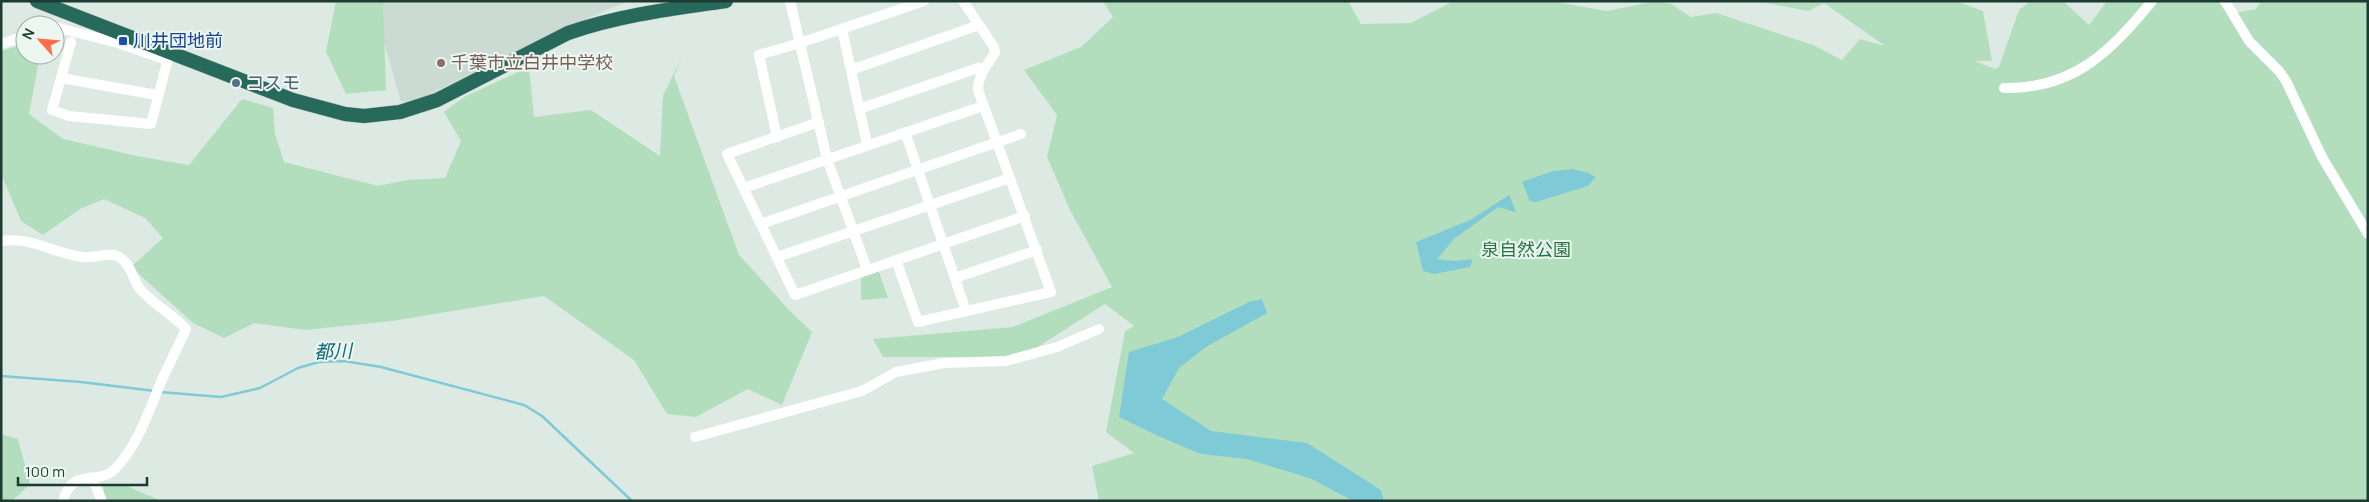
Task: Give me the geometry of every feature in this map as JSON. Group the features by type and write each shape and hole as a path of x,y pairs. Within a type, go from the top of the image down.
{"highway":[{"path":"37,1 168,56 312,106 345,114 384,115 437,100 568,33 636,14 726,1"}],"street":[{"path":"790,1 827,159 867,269"},
{"path":"776,137 759,54 800,43 924,1"},
{"path":"896,260 918,322 1052,292 983,106 978,81 995,53 962,1"},
{"path":"2004,88 2042,86 2067,77 2091,64 2121,38 2152,1"},
{"path":"2225,1 2249,41 2279,71 2286,81 2322,157 2368,234"},
{"path":"851,70 979,25"},
{"path":"842,29 867,144"},
{"path":"65,30 168,56 151,124 68,116 52,110 71,42"},
{"path":"1,44 15,39"},
{"path":"859,108 978,68 984,69"},
{"path":"61,78 157,95"},
{"path":"744,188 867,144 983,106"},
{"path":"819,122 727,154 795,295 1025,216"},
{"path":"905,132 966,311"},
{"path":"761,224 1021,134"},
{"path":"777,257 1010,178"},
{"path":"1,241 29,241 83,257 115,255 123,259 134,281 141,290 174,315 186,329 133,447 115,470 105,476 79,479 73,483 63,501"},
{"path":"954,278 1037,250"},
{"path":"695,438 862,391 896,372 944,363 1006,361 1057,348 1100,328"},
{"path":"92,478 102,501"}],"shaded area":[{"name":"千葉市立白井中学校","path":"372,1 624,1 624,3 565,28 422,98 401,102"}],"green space":[{"path":"336,1 383,1 386,90 346,94 326,52"},
{"name":"泉自然公園","path":"1103,1 1348,1 1361,24 1411,23 1453,1 1550,1 1607,11 1657,1 1671,4 1691,17 1716,13 1813,45 1842,60 1860,39 1885,46 1824,3 1808,11 1765,1 1955,1 1983,11 1992,61 1975,61 1995,69 1999,67 2019,10 2031,1 2063,1 2089,25 2107,1 2217,1 2229,14 2256,9 2261,1 2368,1 2368,501 1099,501 1092,466 1134,453 1106,432 1125,331 1134,326 1105,304 1022,357 883,357 873,339 1013,327 1112,287 1070,210 1047,157 1057,115 1024,70 1081,47 1113,17"},
{"path":"15,47 15,65 38,65 29,114 63,139 137,156 189,165 242,99 273,108 275,134 284,162 378,186 407,180 445,178 461,141 444,112 464,97 529,67 534,117 591,110 660,156 663,95 682,57 674,76 739,255 789,310 812,332 782,405 748,389 696,417 667,414 634,360 544,296 392,321 305,330 254,323 224,338 193,323 131,267 163,238 145,218 104,199 80,209 43,235 21,221 1,174 1,51"},
{"path":"878,269 888,298 861,300 861,275"},
{"path":"1,434 18,439 30,484 12,501 1,501"},
{"path":"103,485 127,486 161,501 105,501"}],"water":[{"path":"1573,169 1596,177 1588,186 1536,202 1530,201 1522,182 1553,171"},
{"path":"1509,195 1516,212 1498,207 1454,239 1437,259 1455,261 1473,259 1470,267 1434,274 1423,271 1416,242 1470,220"},
{"path":"1262,299 1267,313 1206,347 1179,368 1162,399 1211,431 1307,443 1381,490 1384,501 1353,501 1312,479 1247,459 1201,454 1119,417 1129,352 1178,337 1249,302"}],"waterway":[{"name":"都川","path":"160,392 221,397 260,388 298,368 319,362 344,361 381,367 524,405 542,416 632,501"},
{"name":"都川","path":"1,376 81,382 155,391"}],"place":[{"name":"川井団地前","path":"123,41"},
{"name":"千葉市立白井中学校","path":"441,63"},
{"name":"コスモ","path":"236,83"}]}
